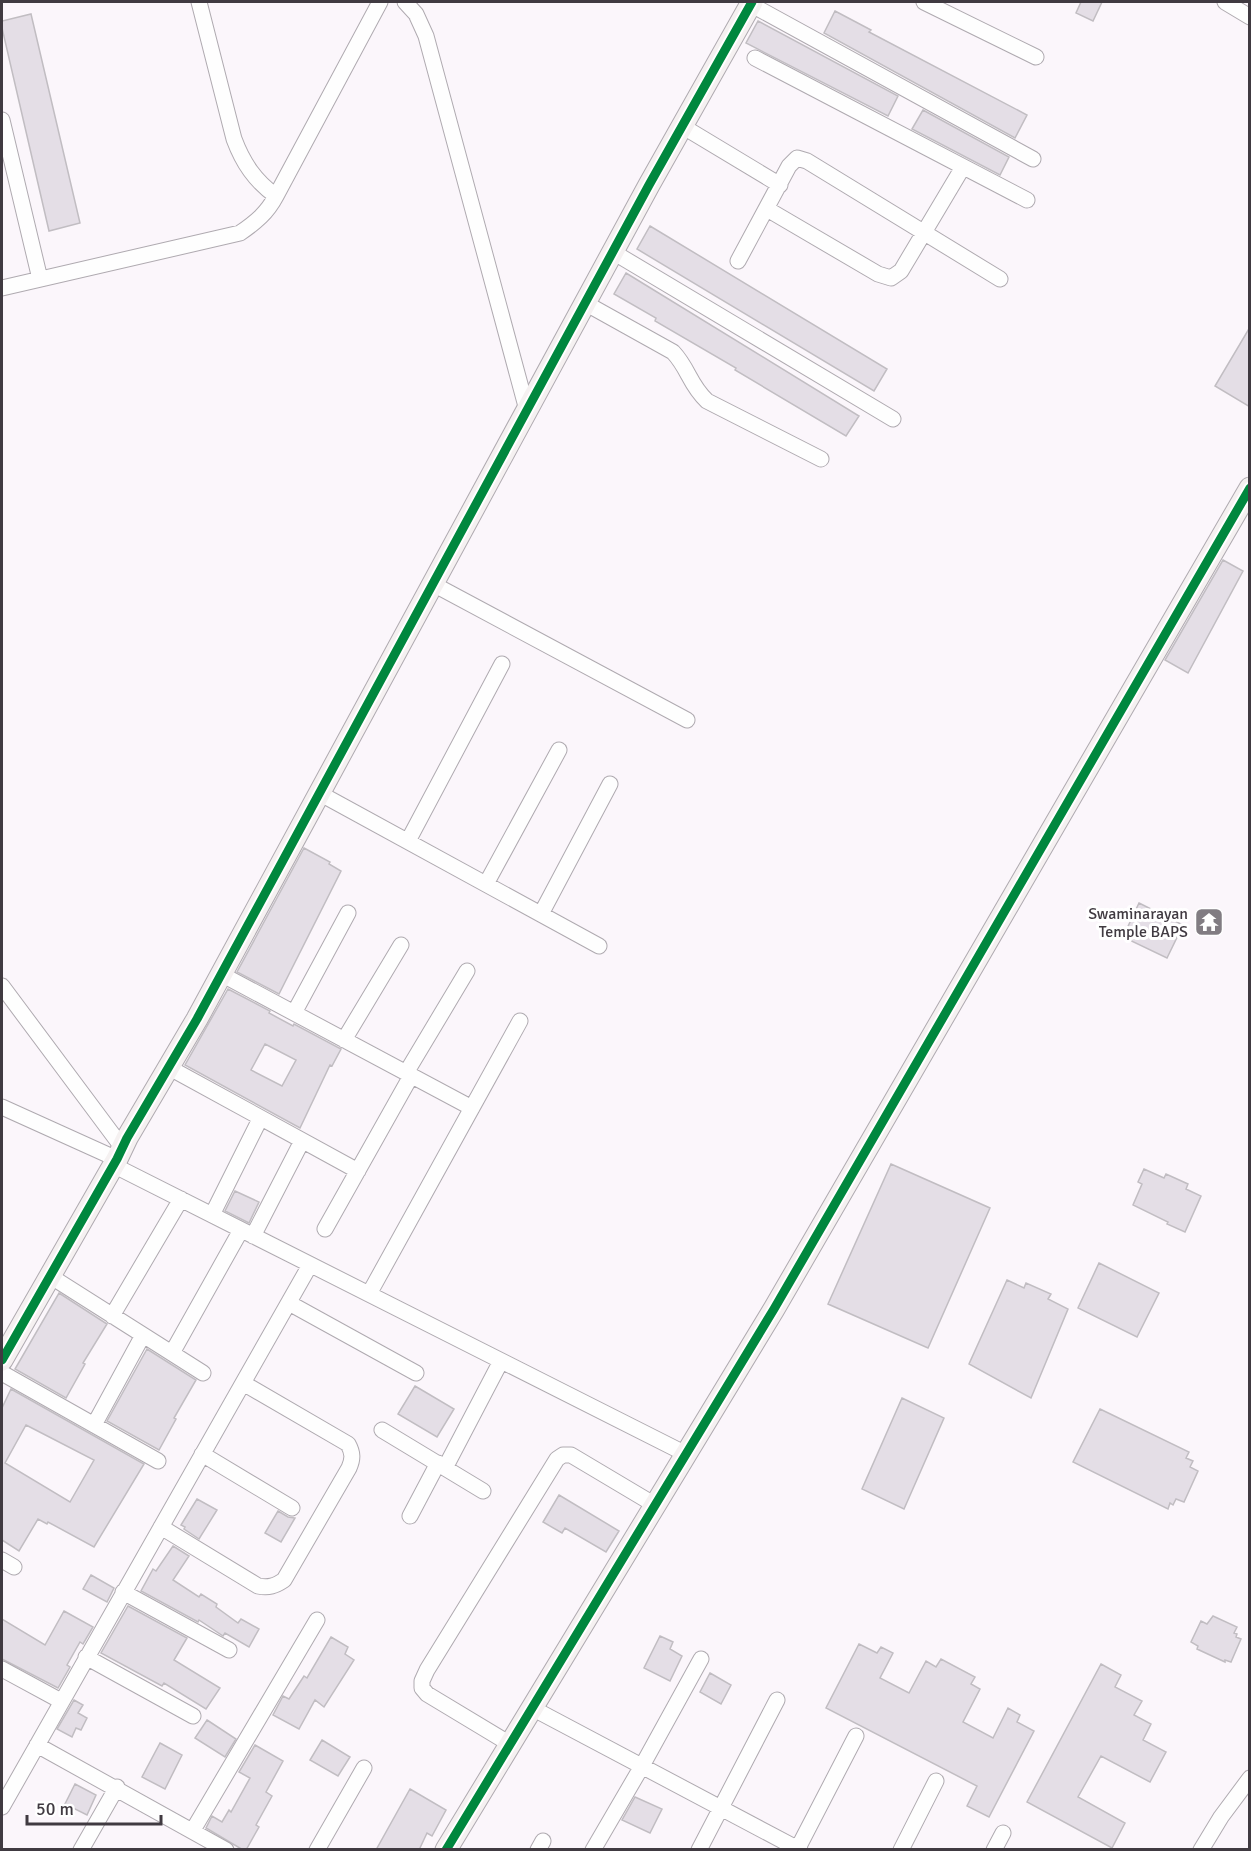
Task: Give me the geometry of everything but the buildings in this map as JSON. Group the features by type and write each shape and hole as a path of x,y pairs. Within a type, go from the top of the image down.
{"street":[{"path":"199,2 237,146 249,171 263,187 276,196"},
{"path":"2,288 240,233 258,221 269,209 380,2"},
{"path":"405,2 416,14 426,36 527,410"},
{"path":"924,2 1036,57"},
{"path":"1225,2 1250,17"},
{"path":"2,1360 221,974 585,303 751,3 1033,159"},
{"path":"755,58 1027,200"},
{"path":"2,120 40,279"},
{"path":"682,126 780,185"},
{"path":"738,261 789,166 797,158 807,161 1000,279"},
{"path":"767,208 878,274 891,278 901,272 963,167"},
{"path":"613,252 894,419"},
{"path":"585,303 673,352 682,361 696,391 707,400 821,459"},
{"path":"446,1850 774,1309 1250,488"},
{"path":"433,584 687,720"},
{"path":"408,841 502,664"},
{"path":"486,884 559,750"},
{"path":"541,914 610,784"},
{"path":"319,793 599,946"},
{"path":"294,1013 348,913"},
{"path":"344,1040 401,945"},
{"path":"325,1229 467,971"},
{"path":"221,974 472,1108"},
{"path":"2,986 117,1157"},
{"path":"369,1294 520,1021"},
{"path":"168,1067 358,1171"},
{"path":"2,1107 117,1157 181,1199 686,1454"},
{"path":"212,1215 260,1119"},
{"path":"172,1353 302,1141"},
{"path":"112,1316 181,1199"},
{"path":"2,1808 310,1265"},
{"path":"50,1276 203,1373"},
{"path":"289,1303 416,1373"},
{"path":"94,1425 143,1335"},
{"path":"410,1516 501,1361"},
{"path":"2,1373 158,1461"},
{"path":"161,1527 258,1586 276,1585 284,1580 349,1468 353,1459 348,1444 243,1383"},
{"path":"382,1430 483,1491"},
{"path":"202,1454 292,1508"},
{"path":"510,1744 427,1694 422,1688 422,1681 427,1670 557,1460 563,1455 571,1455 655,1505"},
{"path":"123,1592 229,1650"},
{"path":"193,1830 317,1620"},
{"path":"86,1657 193,1716"},
{"path":"593,1850 700,1659"},
{"path":"2,1669 61,1701"},
{"path":"699,1850 777,1700"},
{"path":"532,1707 798,1849 856,1736"},
{"path":"37,1745 117,1787 226,1850"},
{"path":"317,1850 364,1768"},
{"path":"1201,1850 1221,1817 1250,1778"},
{"path":"901,1850 936,1781"},
{"path":"81,1850 117,1787"},
{"path":"994,1850 1003,1833"}],"cycle path":[{"path":"2,1360 197,1019 649,185 752,2"},
{"path":"446,1850 774,1309 1250,488"}],"place":[{"name":"Swaminarayan Temple BAPS","path":"1209,922"}]}
